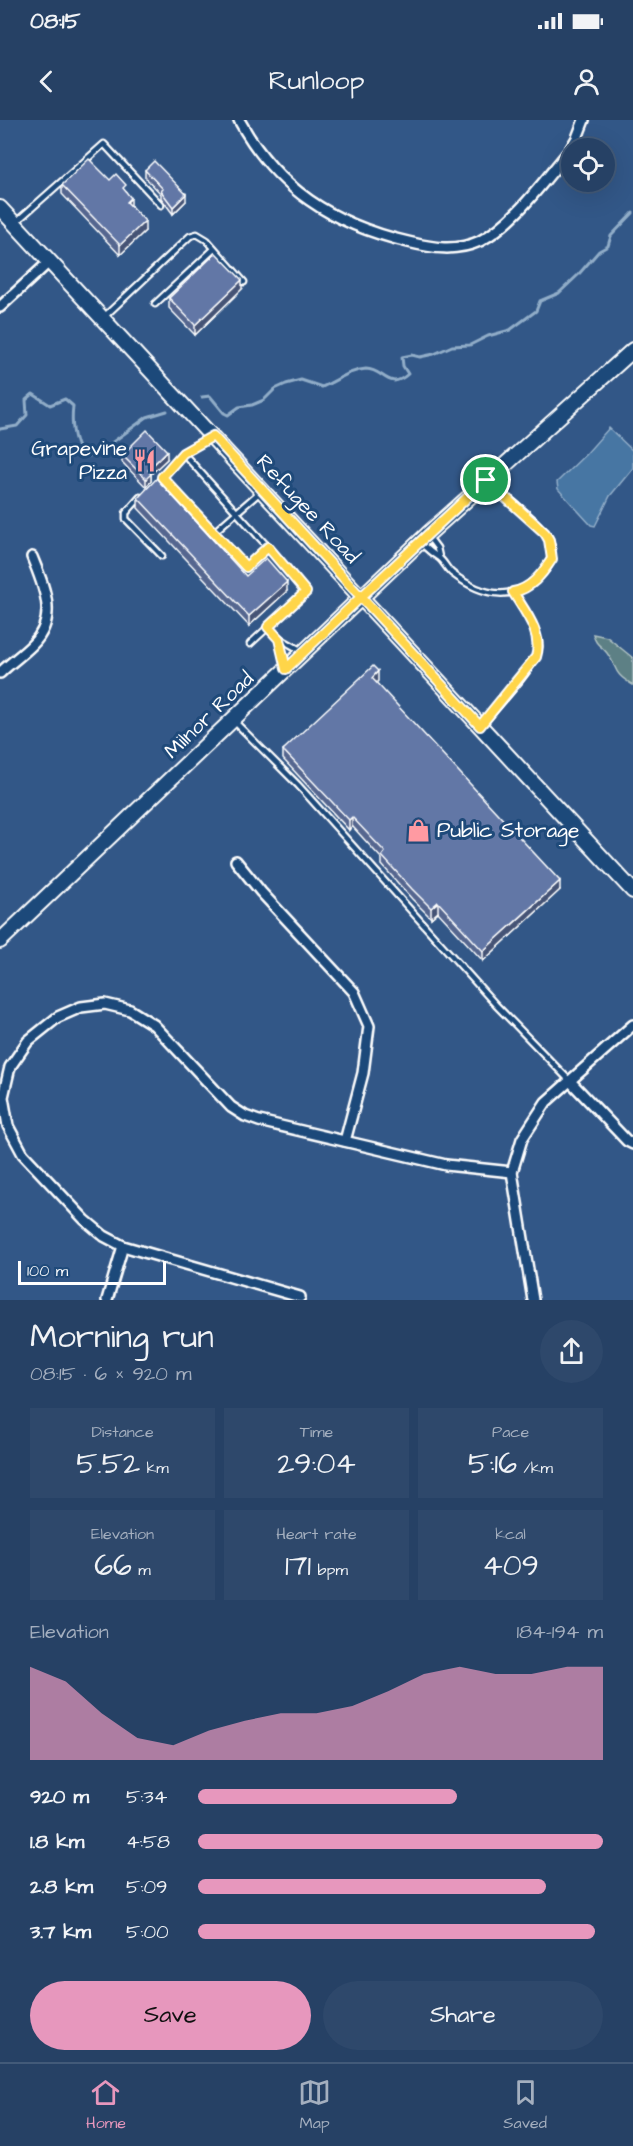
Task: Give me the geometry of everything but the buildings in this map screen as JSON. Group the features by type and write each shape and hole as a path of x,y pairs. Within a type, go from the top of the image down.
{"main road":[{"name":"Refugee Road","path":"0,208 633,891"},
{"name":"Milnor Road","path":"0,941 486,480 633,350"}],"street":[{"path":"239,120 262,155 281,178 327,213 352,225 393,239 452,248 478,241 494,232 512,216 570,150 584,120"},
{"path":"0,307 49,262"},
{"path":"0,673 32,645 46,622 49,609 47,595 32,557"},
{"path":"236,861 261,892 354,992 369,1026 363,1073 345,1141"},
{"path":"300,1297 123,1246 104,1236 85,1220 23,1154 8,1126 3,1097 10,1067 28,1041 58,1017 81,1006 105,1004 130,1010 154,1025 231,1107 245,1116 446,1165 512,1172"},
{"path":"532,1300 512,1172 522,1139 546,1102 633,1025"},
{"path":"570,1081 627,1141 633,1144"},
{"path":"107,1300 123,1246"}],"lane":[{"path":"14,223 104,144 161,206"},
{"path":"102,319 190,236 197,234 244,282"},
{"path":"155,304 214,249"},
{"path":"154,484 183,453 213,436"},
{"path":"183,453 237,511 306,592 250,644"},
{"path":"162,477 246,567 268,547"},
{"path":"424,538 437,548 439,557 452,573 478,589 502,594 521,591 530,585 552,559 545,533 486,480"},
{"path":"213,532 262,490"},
{"path":"146,492 129,507 126,519 162,556"},
{"path":"424,538 433,555 439,557"},
{"path":"480,726 530,667 539,645 537,634 513,592"},
{"path":"268,627 279,639 303,652"},
{"path":"279,639 286,669"},
{"path":"234,720 298,785 496,1005 570,1081"}],"green space":[{"path":"593,634 607,637 633,658 633,685 618,673 611,658 597,643"}],"water":[{"path":"609,428 633,451 633,468 610,496 595,526 591,525 558,489 557,482"}],"waterway":[{"path":"202,397 210,396 228,415 239,407 264,400 275,389 301,380 322,387 349,374 366,369 391,380 401,379 408,374 403,366 402,357 434,354 452,346 470,345 488,336 510,330 536,311 540,301 559,293 578,275 599,251 608,246 611,236 633,213"},
{"path":"0,429 17,426 27,415 26,400 33,394 50,405 65,399 73,406 73,431 78,449 81,455 87,456 95,455 147,417 167,411"}],"place":[{"name":"Grapevine Pizza","path":"145,460"},
{"name":"Public Storage","path":"419,830"}],"route":[{"path":"486,480 361,597 213,436 183,453 162,477 246,567 268,547 306,592 268,627 279,639 286,669 361,597 480,726 536,657 539,645 537,634 513,592 521,591 530,585 552,559 549,540 545,533 486,480"}]}
